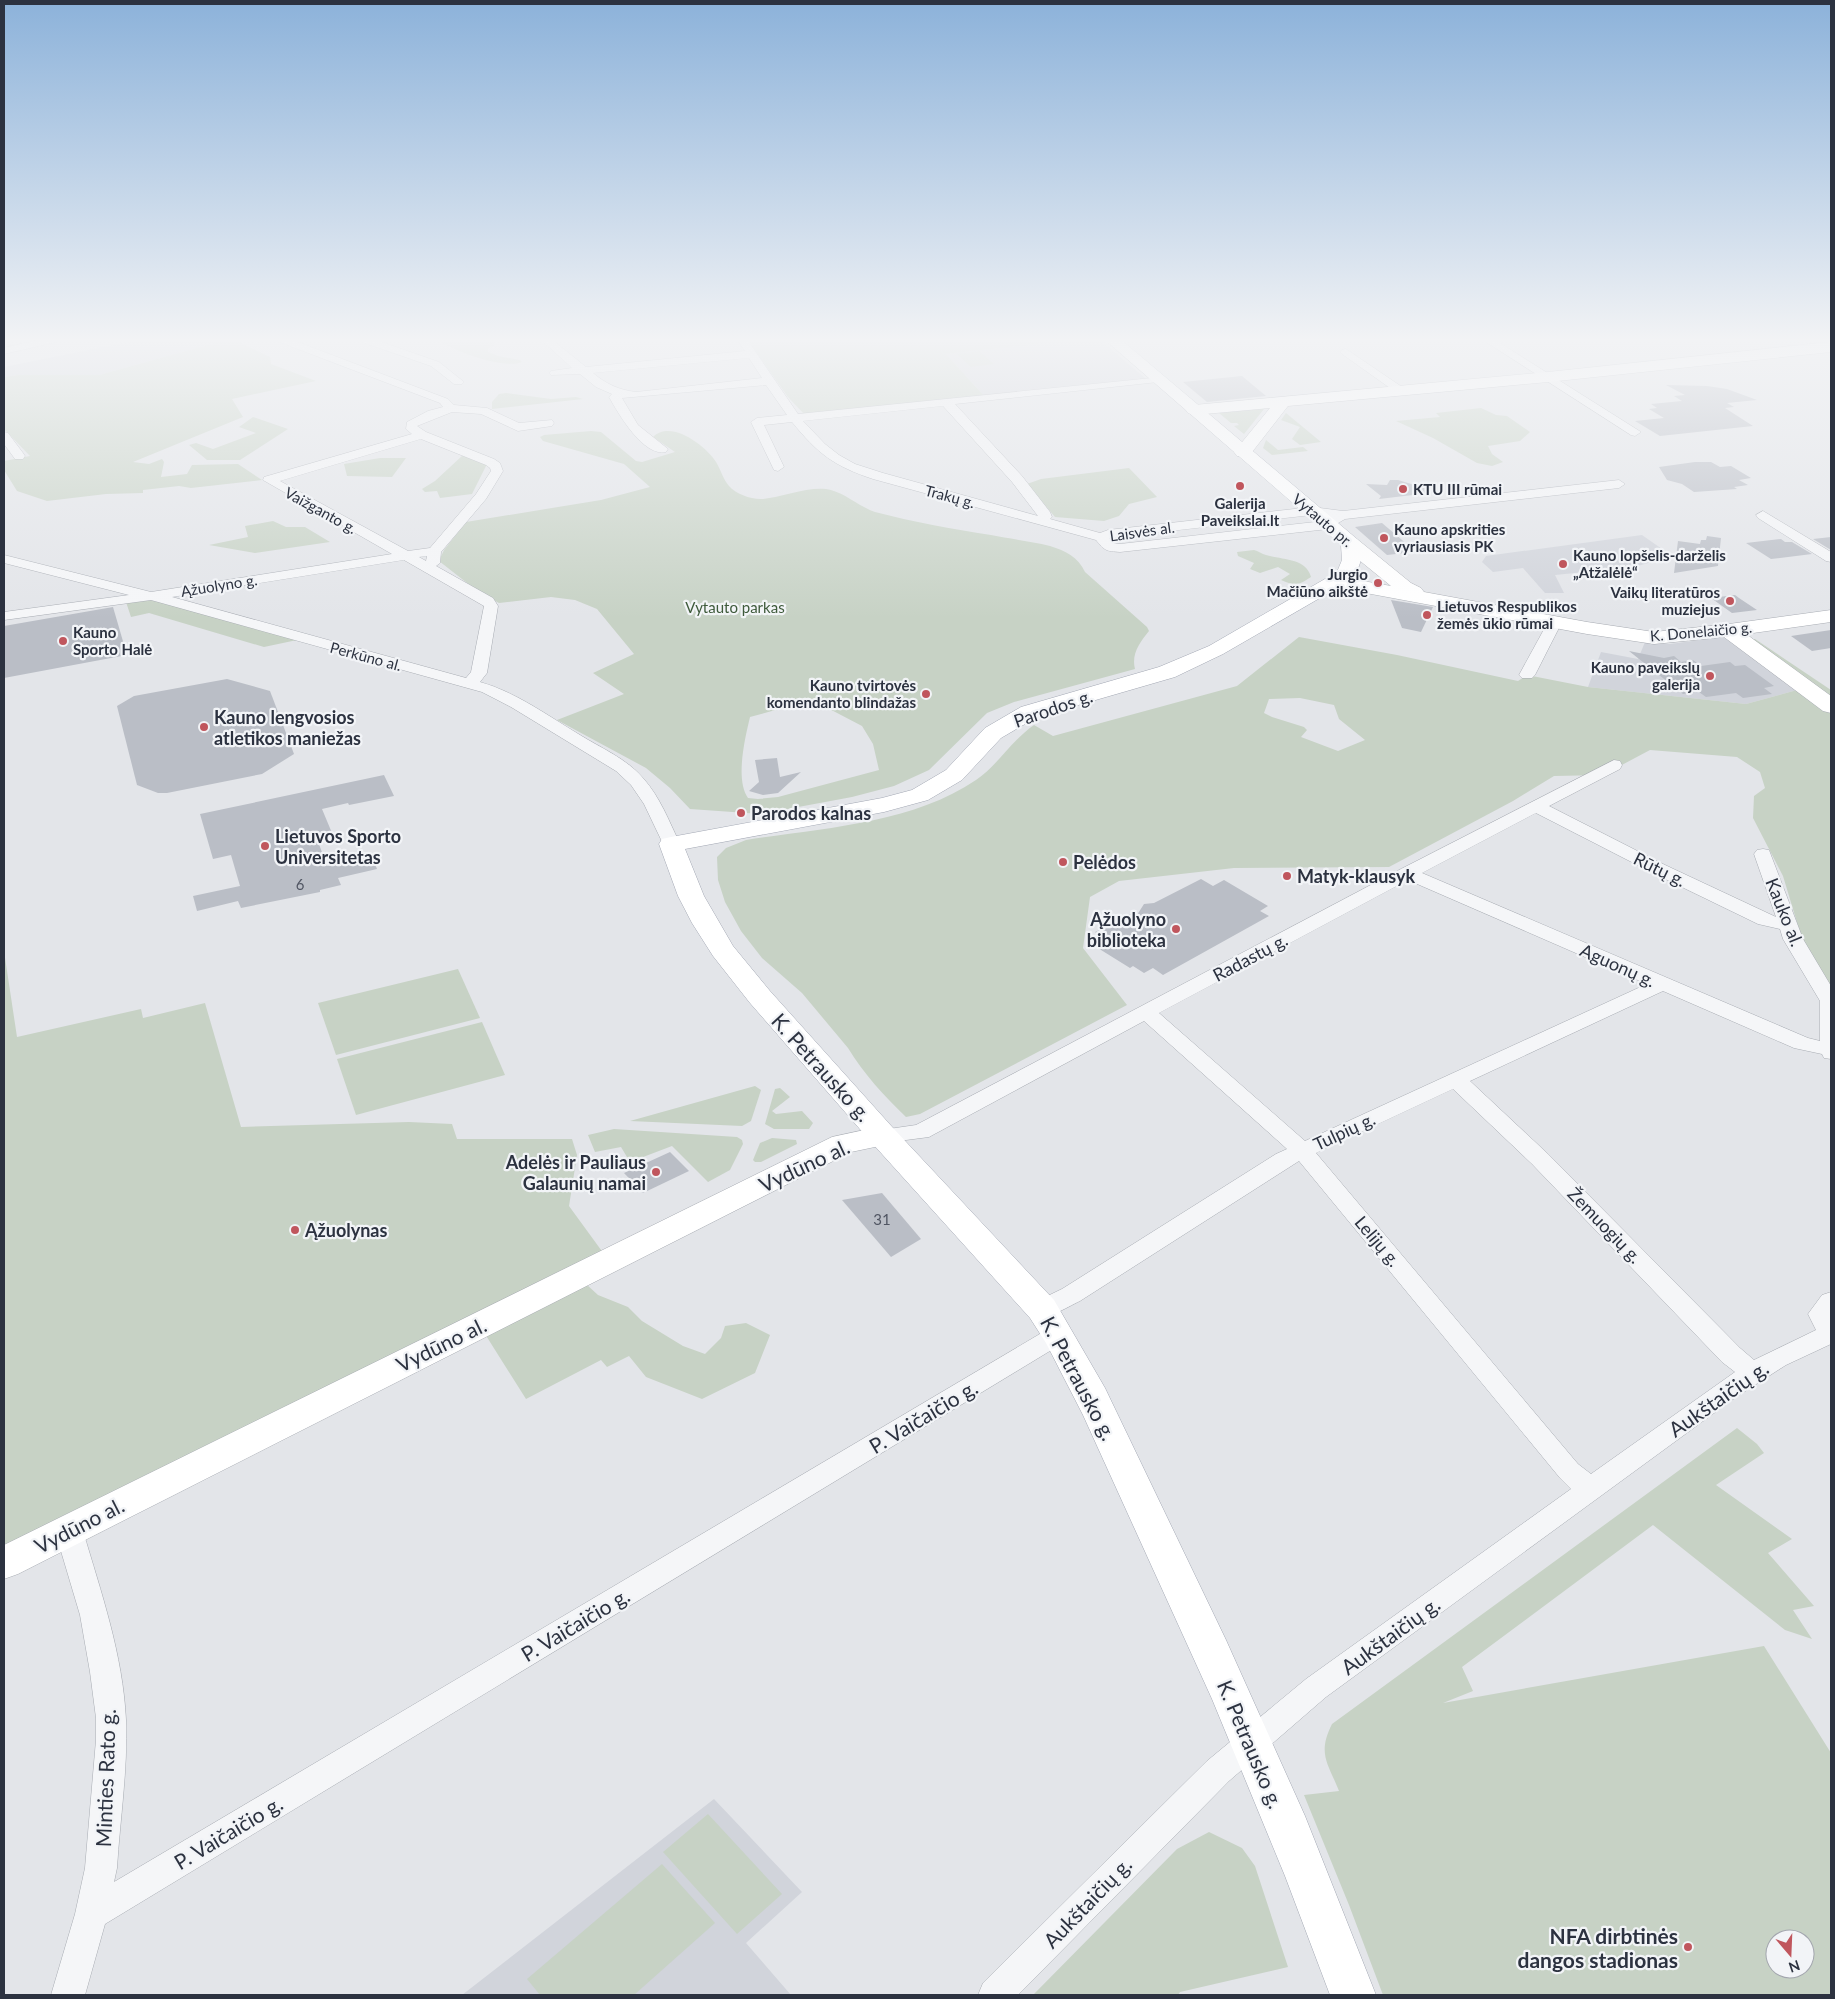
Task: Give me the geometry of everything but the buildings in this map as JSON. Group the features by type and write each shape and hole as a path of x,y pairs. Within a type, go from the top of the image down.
{"main road":[{"name":"Vytauto pr.","path":"1219,431 1312,511 1335,520 1350,543 1404,587 1427,597"},
{"path":"1243,452 1260,431"},
{"name":"Parodos g.","path":"671,844 884,805 920,794 954,775 993,733 1022,716 1044,707 1167,672 1187,664 1216,650 1335,582 1350,568 1352,553 1350,543"},
{"name":"K. Donelaičio g.","path":"1335,582 1654,638 1831,616"},
{"path":"1727,630 1831,706"},
{"name":"K. Petrausko g.","path":"671,844 692,896 705,923 722,950 760,997 1050,1322 1078,1367 1224,1680 1353,1995"},
{"name":"Vydūno al.","path":"4,1563 843,1144 883,1136"}],"street":[{"path":"417,431 490,462 496,466 497,471 481,496 434,551 434,572"},
{"path":"636,431 662,449"},
{"path":"761,431 778,467"},
{"name":"Trakų g.","path":"805,431 810,438 836,459 854,468 1101,537"},
{"path":"972,431 1043,512 1045,517 1040,520"},
{"name":"Vaižganto g.","path":"422,434 269,480 488,601 492,606 479,673 469,684"},
{"path":"4,436 19,456"},
{"name":"Laisvės al.","path":"1312,511 1101,537 1109,547 1120,548 1619,484"},
{"path":"1000,509 1027,492"},
{"path":"1763,515 1831,558"},
{"name":"Ąžuolyno g.","path":"4,616 151,596 434,551"},
{"name":"Perkūno al.","path":"4,559 151,596 488,690 517,704 622,766 637,781 653,804 671,844"},
{"path":"1527,676 1555,622"},
{"name":"Radastų g.","path":"883,1136 921,1132 1614,765"},
{"name":"Rūtų g.","path":"1536,806 1659,870 1765,920 1787,925"},
{"name":"Kauko al.","path":"1763,854 1793,939 1830,1001 1831,1051"},
{"name":"Aguonų g.","path":"1407,873 1801,1043 1831,1051"},
{"name":"Tulpių g.","path":"1050,1322 1071,1295 1262,1172 1302,1150 1662,984"},
{"name":"Lelijų g.","path":"1146,1013 1302,1150 1568,1471 1590,1490"},
{"name":"Žemuogių g.","path":"1455,1079 1540,1159 1731,1355 1752,1372"},
{"path":"1831,1301 1820,1314 1831,1332"},
{"name":"P. Vaičaičio g.","path":"91,1914 1050,1322"},
{"name":"Aukštaičių g.","path":"995,1995 1218,1771 1316,1688 1752,1372 1802,1344 1831,1332"},
{"name":"Minties Rato g.","path":"68,1995 91,1914 101,1868 111,1740 111,1718 105,1672 94,1615 69,1531"}],"shaded area":[{"name":"Kauno lopšelis-darželis „Atžalėlė“","path":"1642,535 1662,549 1664,554 1659,560 1634,567 1555,575 1564,593 1545,593 1523,568 1493,572 1482,562 1486,556"},
{"path":"1722,637 1733,640 1797,690 1746,704 1588,687 1601,652 1638,659 1645,642 1670,644"},
{"path":"714,1799 802,1892 746,1943 791,1995 462,1995"}],"green space":[{"path":"6,431 208,431 133,462 149,464 162,459 164,462 161,477 187,474 192,465 238,464 262,480 191,488 179,486 143,490 143,493 106,494 47,501 17,491 4,470 4,461 30,456"},
{"path":"251,431 284,431 240,460 207,460 189,445 196,443 213,449 256,433"},
{"name":"Vytauto parkas","path":"588,431 601,432 636,461 642,462 675,452 653,437 660,432 670,431 688,437 696,442 716,462 729,486 736,492 749,497 763,499 806,490 831,490 875,512 933,525 1050,546 1066,552 1075,558 1085,572 1147,627 1149,631 1135,653 1135,669 1014,702 987,713 929,770 894,786 852,797 761,814 690,809 670,788 646,768 557,720 624,694 593,673 634,654 597,609 575,600 551,597 499,603 476,590 439,561 444,550 466,522 601,500 650,487 624,464 543,441 540,437 544,435","holes":["808,701 818,703 862,726 873,744 879,770 778,797 748,798 742,781 742,759 750,717"]},
{"path":"1297,431 1308,431 1321,442 1300,445 1292,439"},
{"path":"1418,431 1530,432 1520,441 1488,446 1492,454 1503,462 1492,466 1477,463"},
{"path":"1266,440 1278,450 1303,447 1308,451 1272,455 1263,448"},
{"path":"463,455 487,464 472,494 440,498 437,491 425,492 422,489 435,481"},
{"path":"380,458 406,458 392,477 347,476 344,464"},
{"path":"1129,468 1157,497 1129,504 1119,516 1104,521 1055,517 1027,484 1041,479"},
{"path":"273,521 286,527 305,527 330,542 255,553 209,545 248,537 245,526"},
{"path":"1254,550 1299,563 1304,566 1311,577 1303,582 1293,584 1281,580 1290,574 1278,567 1260,573 1250,569 1254,563 1238,556 1237,552"},
{"path":"149,598 297,640 264,647 149,613 131,617 126,602"},
{"path":"1299,637 1397,655 1518,681 1527,675 1588,687 1746,704 1797,690 1820,706 1831,711 1831,987 1802,939 1783,876 1753,818 1754,796 1765,788 1760,772 1737,757 1650,750 1603,775 1554,776 1513,801 1389,867 1234,868 1119,881 1090,897 1083,948 1127,1005 920,1114 906,1117 860,1067 848,1048 802,993 762,958 741,931 725,902 718,880 717,857 726,848 746,840 865,822 895,815 951,795 984,774 1018,738 1034,725 1053,736 1237,686","holes":["1300,698 1334,705 1339,719 1365,740 1338,751 1301,737 1307,730 1304,727 1264,713 1269,699"]},
{"path":"1755,639 1831,690 1831,699 1749,640"},
{"name":"Ąžuolynas","path":"4,951 17,1037 141,1009 143,1018 205,1003 241,1127 409,1122 452,1124 457,1139 572,1139 577,1155 569,1206 604,1254 4,1552"},
{"path":"458,969 480,1018 336,1055 318,1003"},
{"path":"482,1022 505,1075 356,1115 337,1059"},
{"path":"755,1086 761,1090 751,1121 742,1126 630,1121"},
{"path":"780,1088 790,1097 772,1111 776,1114 802,1111 813,1123 809,1129 774,1129 765,1124 775,1089"},
{"path":"614,1129 737,1137 742,1140 743,1144 730,1170 708,1182 672,1146 630,1162 621,1147 595,1152 588,1135"},
{"path":"772,1138 796,1140 797,1144 761,1162 755,1162 753,1160 760,1143"},
{"path":"586,1284 598,1295 628,1307 642,1321 683,1346 705,1354 721,1338 725,1326 746,1323 770,1335 755,1373 702,1399 646,1377 629,1356 607,1367 601,1360 526,1399 485,1334"},
{"path":"1737,1428 1757,1444 1764,1453 1716,1485 1792,1539 1768,1553 1814,1606 1793,1610 1812,1639 1785,1630 1653,1525 1462,1667 1473,1691 1443,1703 1764,1646 1831,1753 1831,1995 1383,1995 1304,1795 1339,1791 1326,1758 1325,1743 1332,1724"},
{"path":"708,1814 782,1894 737,1934 663,1852"},
{"path":"1209,1832 1242,1848 1255,1866 1288,1967 1180,1992 1178,1995 1033,1995 1177,1849"},
{"path":"662,1864 715,1923 634,1995 540,1995 527,1979"}],"place":[{"name":"Galerija Paveikslai.lt","path":"1240,486"},
{"name":"KTU III rūmai","path":"1403,489"},
{"name":"Kauno apskrities vyriausiasis PK","path":"1384,538"},
{"name":"Kauno lopšelis-darželis „Atžalėlė“","path":"1563,564"},
{"name":"Jurgio Mačiūno aikštė","path":"1378,583"},
{"name":"Vaikų literatūros muziejus","path":"1730,601"},
{"name":"Lietuvos Respublikos žemės ūkio rūmai","path":"1427,615"},
{"name":"Kauno Sporto Halė","path":"63,641"},
{"name":"Kauno paveikslų galerija","path":"1710,676"},
{"name":"Kauno tvirtovės komendanto blindažas","path":"926,694"},
{"name":"Kauno lengvosios atletikos maniežas","path":"204,727"},
{"name":"Parodos kalnas","path":"741,813"},
{"name":"Lietuvos Sporto Universitetas","path":"265,846"},
{"name":"Pelėdos","path":"1063,862"},
{"name":"Matyk-klausyk","path":"1287,876"},
{"name":"Ąžuolyno biblioteka","path":"1176,929"},
{"name":"Adelės ir Pauliaus Galaunių namai","path":"656,1172"},
{"name":"Ąžuolynas","path":"295,1230"},
{"name":"NFA dirbtinės dangos stadionas","path":"1688,1947"}]}
